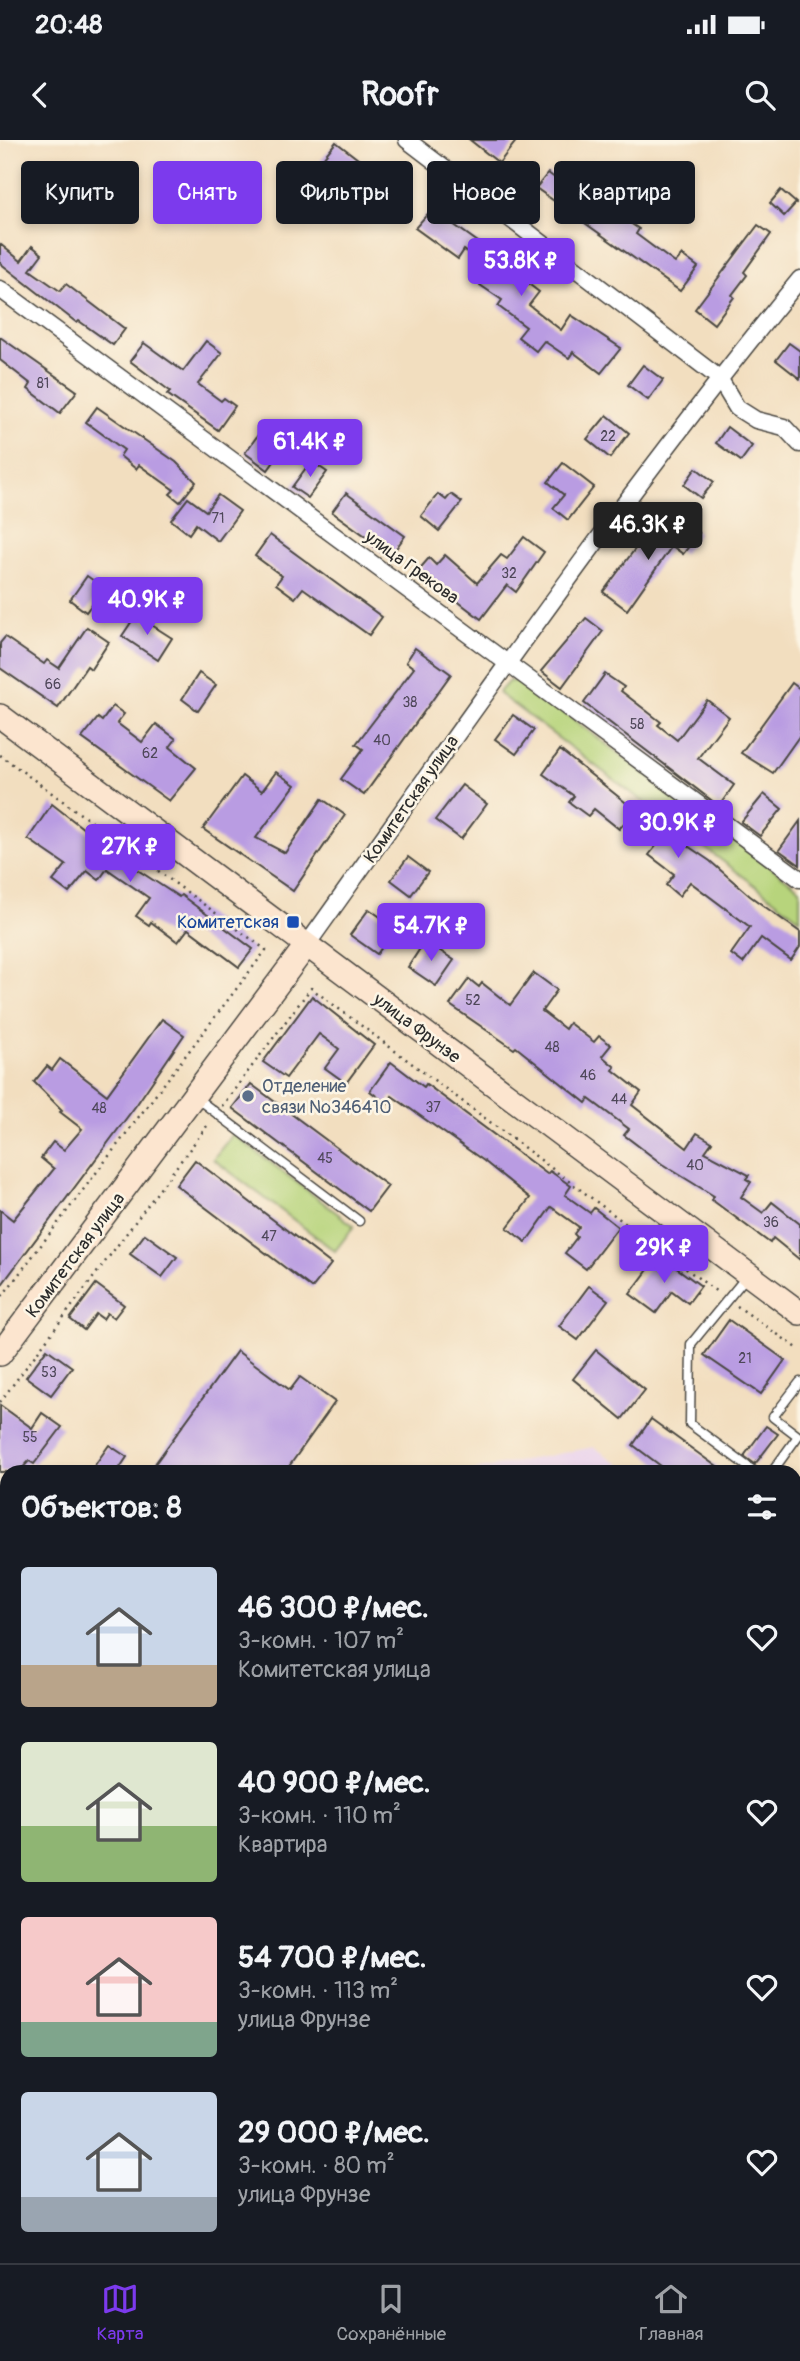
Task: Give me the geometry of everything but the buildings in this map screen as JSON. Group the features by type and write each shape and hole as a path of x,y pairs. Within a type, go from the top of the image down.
{"street":[{"path":"407,140 719,378 737,408 757,420 792,427 800,444"},
{"name":"Комитетская улица","path":"0,1354 195,1097 509,661 719,378 800,279"},
{"name":"улица Грекова","path":"0,289 509,661 800,878"},
{"name":"улица Фрунзе","path":"0,716 800,1313"}],"lane":[{"path":"195,1097 359,1222"},
{"path":"746,1465 690,1424 691,1344 748,1275"},
{"path":"777,1465 798,1436 772,1417 800,1382"}],"path":[{"path":"0,755 265,950 0,1299"},
{"path":"0,1402 311,988 727,1300 800,1350"}],"shaded area":[{"path":"594,1447 621,1465 501,1465"}],"green space":[{"path":"509,681 523,682 800,889 800,919 498,693"},
{"path":"233,1134 354,1226 335,1251 213,1159"}],"place":[{"name":"Комитетская","path":"293,922"},
{"name":"Отделение связи №346410","path":"248,1096"}]}
